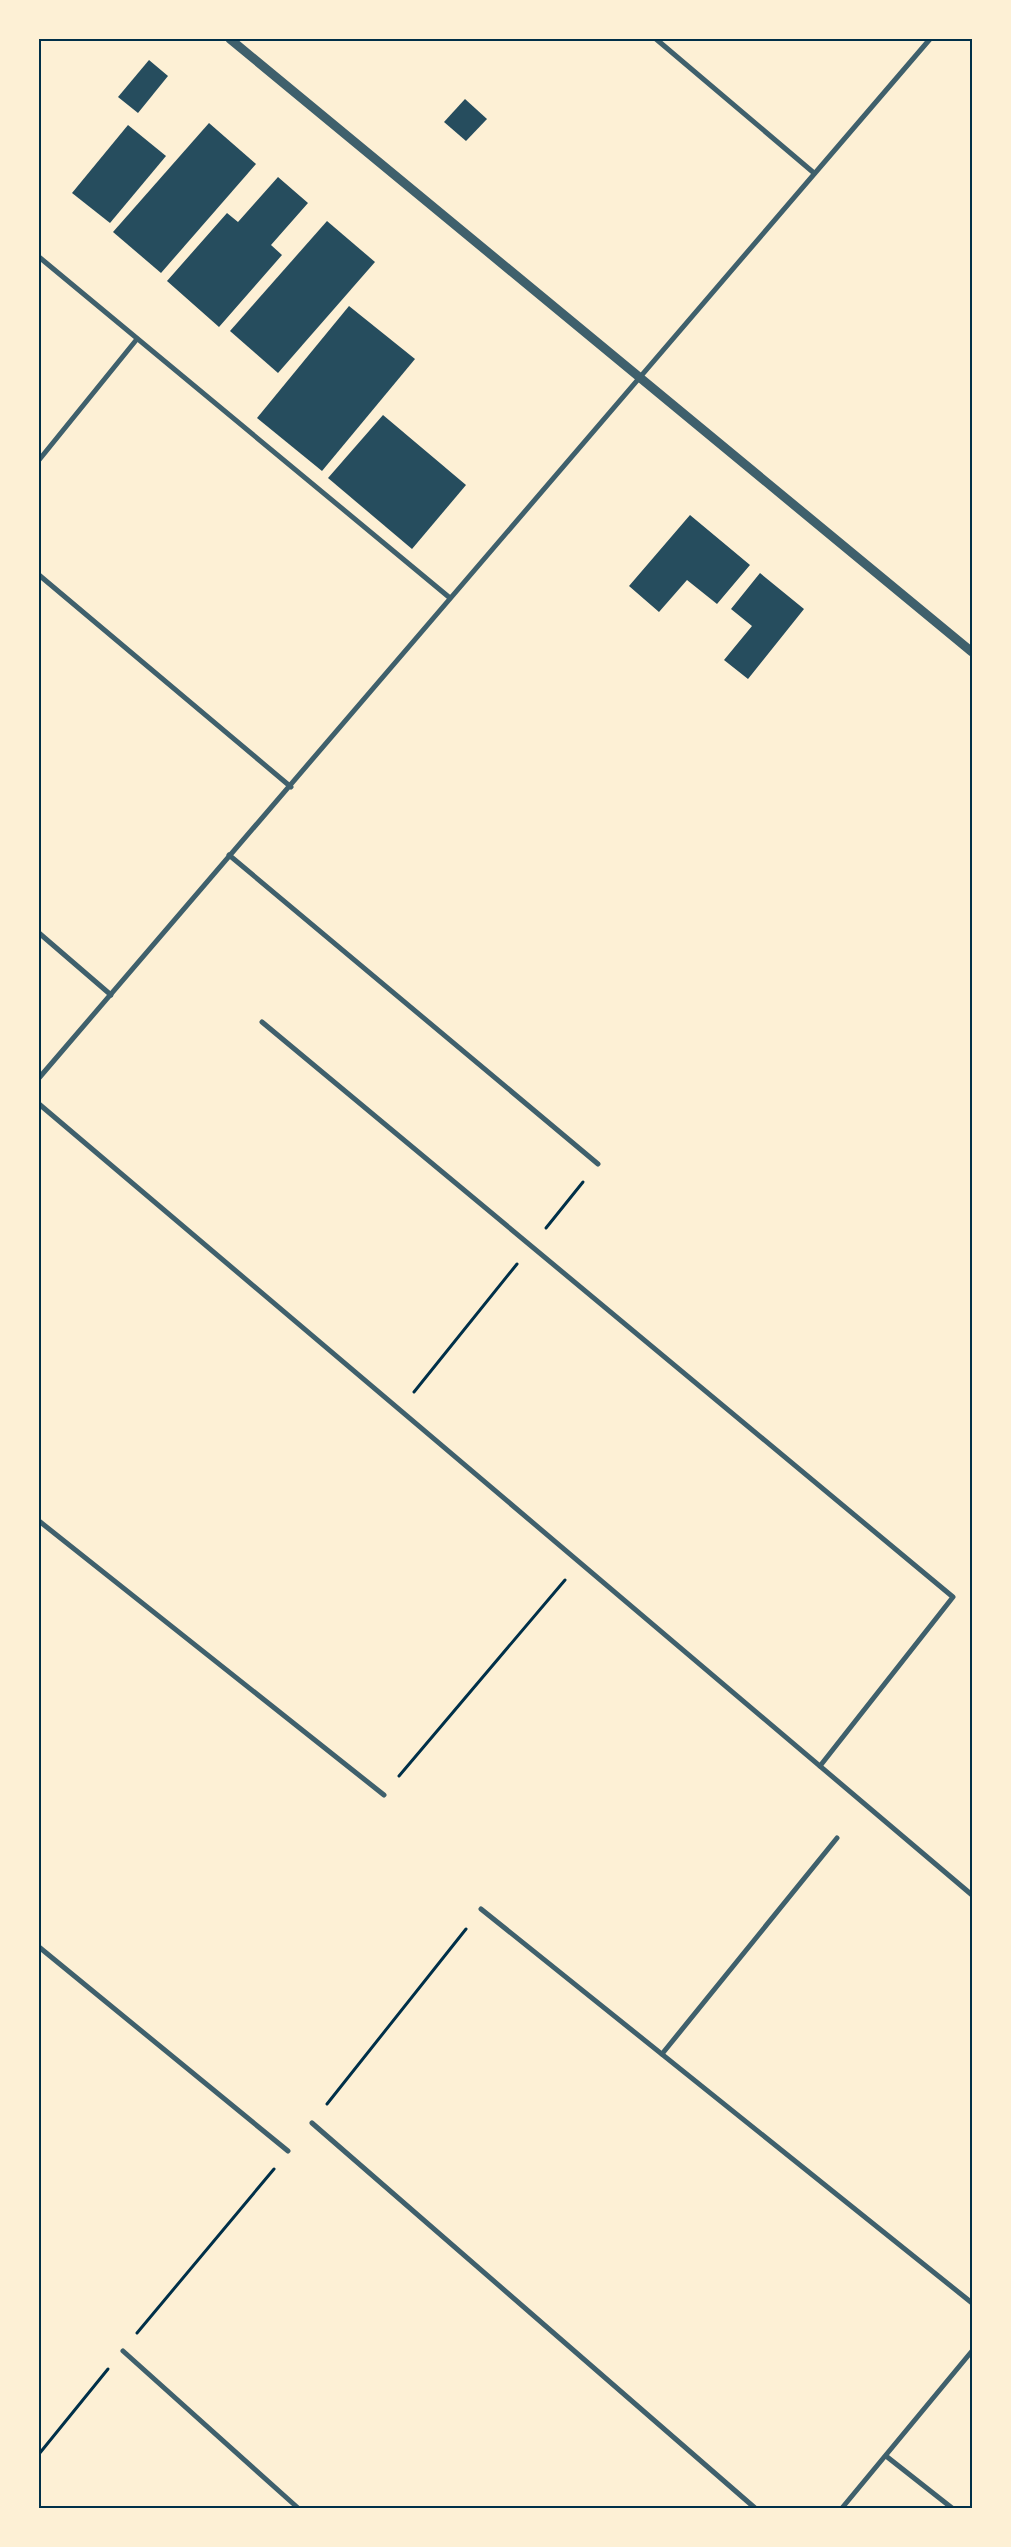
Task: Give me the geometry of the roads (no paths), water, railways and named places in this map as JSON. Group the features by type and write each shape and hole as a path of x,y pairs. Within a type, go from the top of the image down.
{"street":[{"path":"230,39 972,652"},
{"path":"656,39 814,173"},
{"path":"39,1078 229,855 291,787 450,598 930,39"},
{"path":"39,257 450,598"},
{"path":"39,460 137,339"},
{"path":"39,575 291,787"},
{"path":"229,855 598,1164"},
{"path":"39,934 111,995"},
{"path":"262,1022 953,1597 820,1766"},
{"path":"39,1104 972,1895"},
{"path":"39,1521 384,1795"},
{"path":"662,2054 837,1838"},
{"path":"481,1910 972,2303"},
{"path":"39,1946 288,2151"},
{"path":"312,2123 755,2508"},
{"path":"123,2351 298,2508"},
{"path":"842,2508 972,2352"},
{"path":"886,2456 952,2508"}]}
